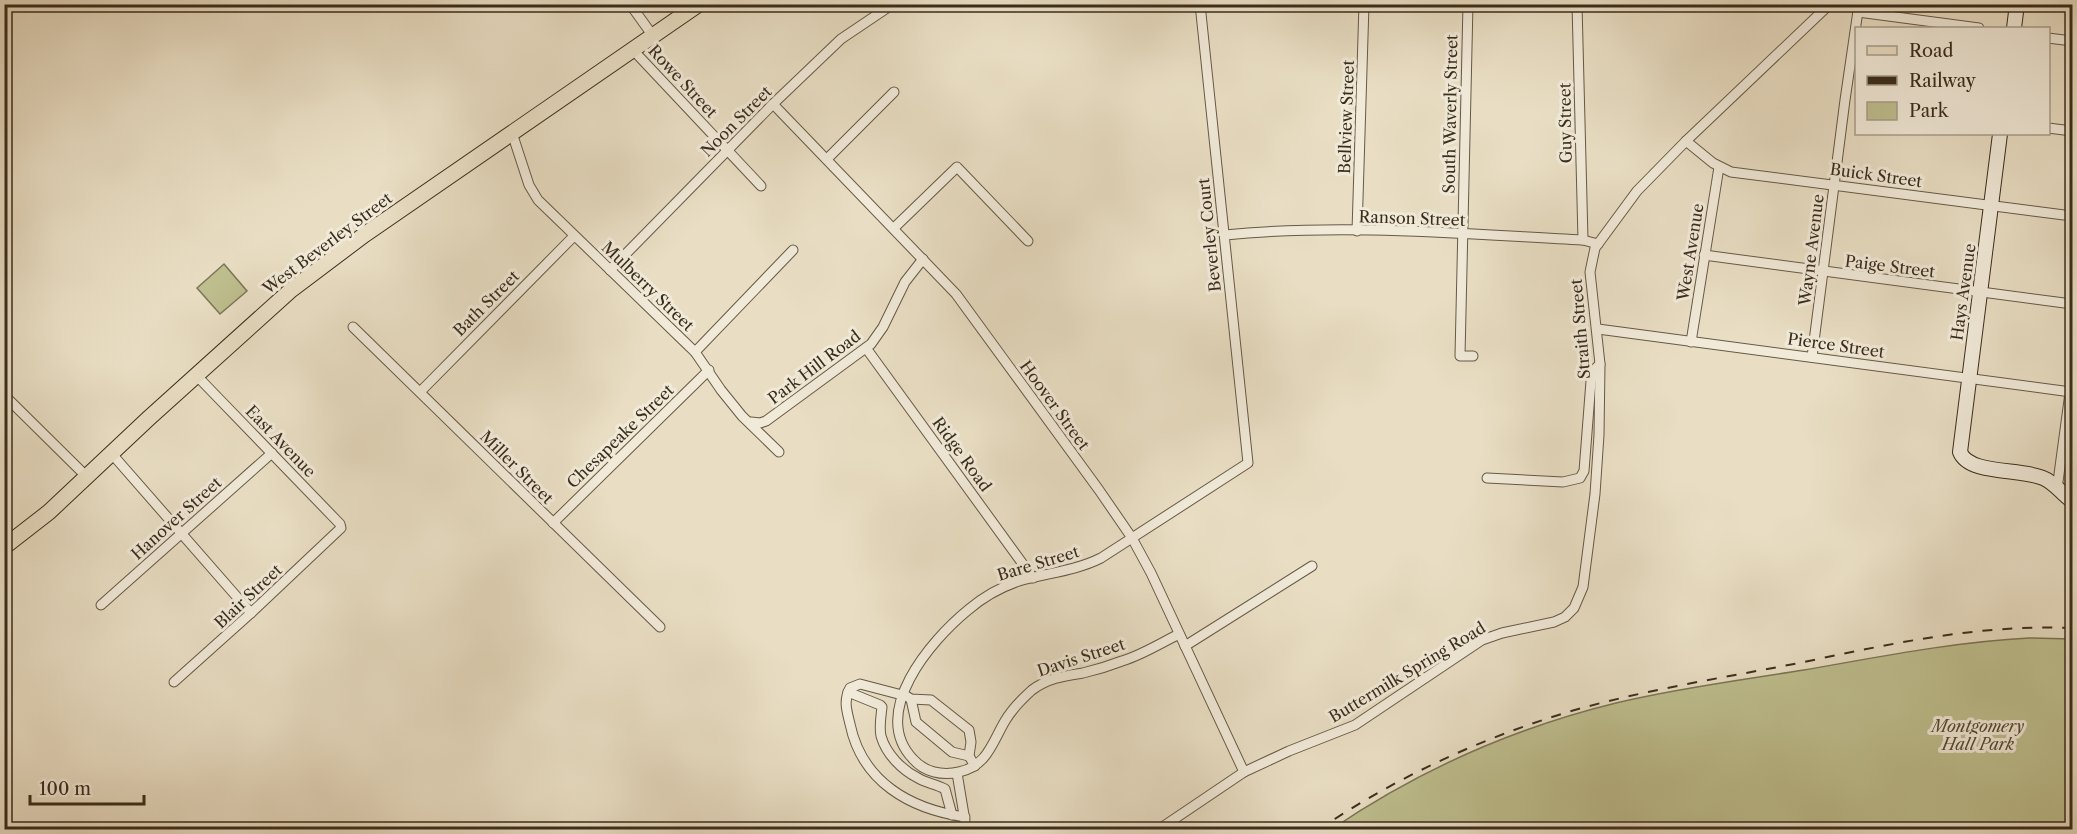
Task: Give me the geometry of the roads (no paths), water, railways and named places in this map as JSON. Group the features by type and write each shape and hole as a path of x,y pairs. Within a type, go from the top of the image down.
{"main road":[{"name":"West Beverley Street","path":"4,547 49,512 276,302 309,276 699,4"}],"street":[{"path":"630,4 653,36"},
{"name":"Noon Street","path":"610,270 773,104 841,39 893,4"},
{"name":"Beverley Court","path":"1200,4 1248,463"},
{"name":"Bellview Street","path":"1357,231 1364,4"},
{"name":"South Waverly Street","path":"1468,4 1460,356 1473,356"},
{"name":"Guy Street","path":"1577,4 1583,240"},
{"name":"Straith Street","path":"1578,602 1584,580 1595,494 1600,364 1590,272 1598,244 1637,191 1686,141 1830,4"},
{"path":"2014,27 2017,4"},
{"path":"1859,8 1973,27"},
{"name":"Wayne Avenue","path":"1856,27 1859,8"},
{"name":"Wayne Avenue","path":"1812,357 1855,34"},
{"path":"2050,38 2073,41"},
{"name":"Rowe Street","path":"633,50 761,186"},
{"path":"827,159 894,92"},
{"path":"1845,100 1855,101"},
{"name":"Hoover Street","path":"773,104 962,301 1132,538 1244,772"},
{"path":"2050,128 2073,131"},
{"name":"Mulberry Street","path":"512,133 533,194 695,352 742,416 751,422 779,452"},
{"name":"Hays Avenue","path":"2000,135 1968,378 1960,447 1961,456 1966,462 1975,466 2021,472 2043,478 2057,489"},
{"name":"Buick Street","path":"1686,141 1719,167 1731,172 2073,216"},
{"path":"894,228 957,167 1028,241"},
{"name":"West Avenue","path":"1691,342 1719,167"},
{"name":"Ranson Street","path":"1225,235 1276,230 1357,231 1583,240 1598,244"},
{"name":"Bath Street","path":"420,392 574,236"},
{"path":"695,352 793,250"},
{"name":"Paige Street","path":"1704,255 2073,304"},
{"name":"Park Hill Road","path":"751,422 766,421 866,348 882,330 905,282 923,259"},
{"name":"Miller Street","path":"353,327 660,627"},
{"name":"Pierce Street","path":"1598,330 2071,392"},
{"name":"Ridge Road","path":"866,348 1033,578"},
{"path":"1487,478 1563,482 1580,478 1584,471 1589,387 1594,370 1600,364"},
{"name":"Chesapeake Street","path":"553,523 709,370"},
{"name":"East Avenue","path":"196,375 340,524 341,530"},
{"path":"2073,378 2057,489 2073,501"},
{"path":"4,395 87,477"},
{"name":"Hanover Street","path":"101,605 272,453"},
{"path":"112,454 251,613"},
{"name":"Bare Street","path":"957,773 934,772 920,766 909,756 901,742 897,725 898,707 918,667 943,634 967,611 997,591 1017,582 1085,566 1101,558 1248,463"},
{"name":"Blair Street","path":"174,682 341,530"},
{"path":"1185,646 1312,566"},
{"name":"Buttermilk Spring Road","path":"1158,830 1244,772 1355,725 1482,640 1502,633 1554,622 1570,613 1578,602"},
{"name":"Davis Street","path":"957,773 975,766 990,752 1011,712 1042,683 1125,660 1179,634"},
{"path":"957,773 965,819 913,804 888,787 872,771 857,748 845,702 848,692 854,685 860,684 905,696 931,700 969,730 971,742 969,756 975,766"},
{"path":"848,692 882,707 882,738 890,753 898,764 911,774 945,789 952,815"},
{"path":"905,696 916,722 955,754 969,756"}],"railway":[{"path":"1318,830 1377,793 1470,747 1596,704 1935,637 2003,629 2072,628"}],"park label":[{"name":"Montgomery Hall Park","path":"1978,735"}]}
